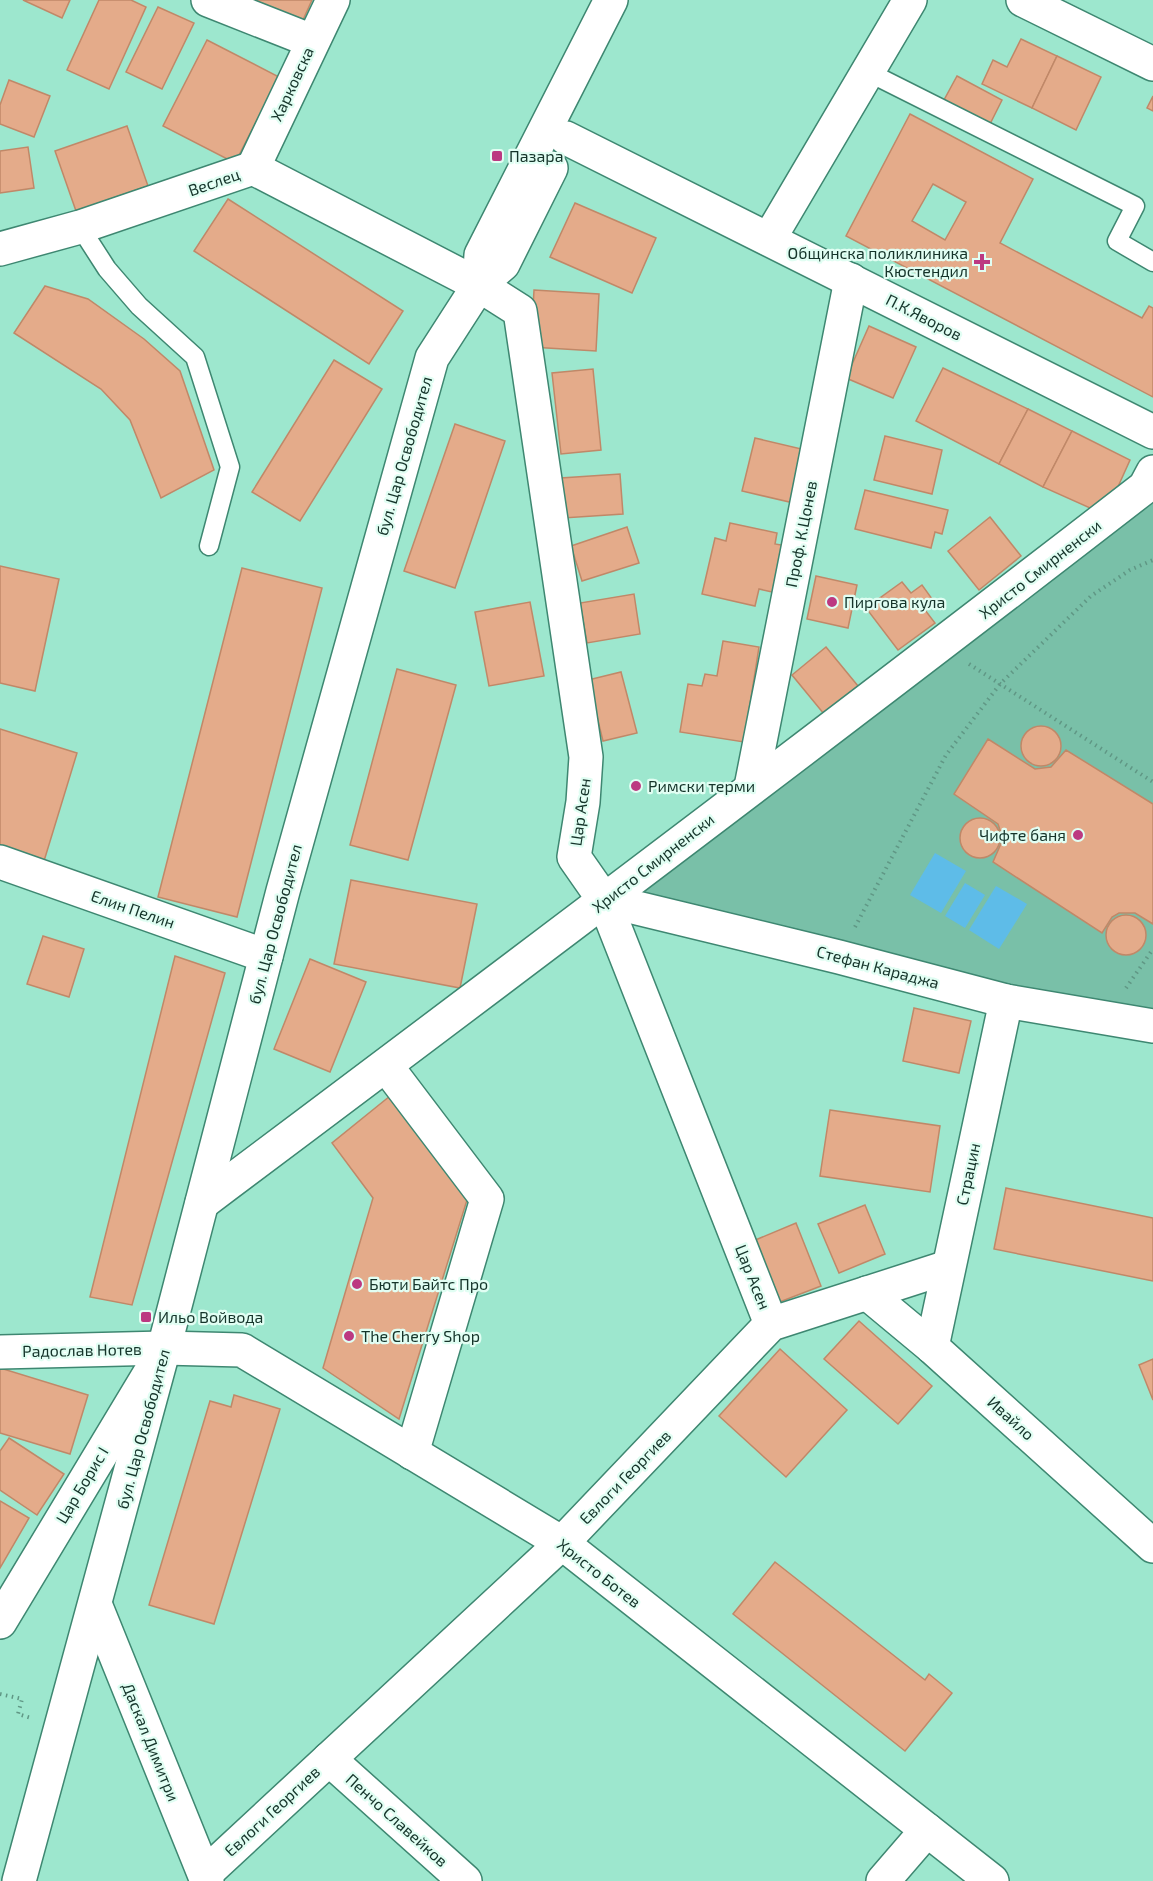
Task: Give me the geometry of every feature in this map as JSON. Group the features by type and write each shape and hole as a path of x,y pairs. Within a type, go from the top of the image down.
{"street":[{"path":"208,0 312,41"},
{"name":"Харковска","path":"253,168 333,0"},
{"name":"бул. Цар Освободител","path":"19,1881 164,1348 266,956 432,358 479,285 482,255 611,0"},
{"path":"479,285 503,264 634,0"},
{"path":"770,239 910,0"},
{"path":"1023,0 1153,64"},
{"name":"П.К.Яворов","path":"566,138 1153,432"},
{"name":"Веслец","path":"0,249 80,227 253,168 479,285"},
{"name":"Проф. К.Цонев","path":"751,787 851,280"},
{"name":"Цар Асен","path":"479,285 519,311 586,757 574,857 604,900 771,1324"},
{"name":"Христо Смирненски","path":"202,1203 387,1067 751,787 941,645 1145,487 1153,472"},
{"name":"Елин Пелин","path":"0,862 266,956"},
{"name":"Стефан Караджа","path":"604,900 839,957 1006,1001 1153,1026"},
{"name":"Страцин","path":"932,1347 1006,1001"},
{"path":"387,1067 487,1198 412,1453"},
{"name":"Евлоги Георгиев","path":"206,1877 329,1759 562,1543 771,1324 948,1267"},
{"name":"Ивайло","path":"867,1293 932,1347 1153,1545"},
{"name":"Христо Ботев","path":"164,1348 242,1350 562,1543 992,1881"},
{"name":"Радослав Нотев","path":"0,1352 164,1348"},
{"name":"Цар Борис I","path":"0,1622 164,1348"},
{"name":"Даскал Димитри","path":"95,1604 206,1877"},
{"name":"Пенчо Славейков","path":"329,1759 465,1881"},
{"path":"883,1881 927,1830"}],"lane":[{"path":"868,72 1135,206 1117,241 1153,262"},
{"path":"80,227 107,269 139,306 195,357 230,467 209,546"}],"path":[{"path":"839,957 946,755 1000,684 1091,596 1130,570 1153,560"},
{"path":"941,645 1153,782"},
{"path":"1105,1018 1153,949"},
{"path":"0,1694 22,1700 18,1714 34,1719"}],"green space":[{"path":"1153,472 1153,1022 604,900"}],"water":[{"path":"935,853 966,871 941,913 910,895"},
{"path":"965,883 985,895 965,928 945,916"},
{"path":"996,886 1027,904 999,949 969,930"}],"building":[{"path":"23,0 70,0 62,18"},
{"path":"99,0 131,0 146,7 109,89 67,70"},
{"path":"243,0 312,0 298,31"},
{"path":"158,7 194,23 162,89 126,72"},
{"path":"1021,39 1057,56 1032,108 982,84 993,60 1007,67"},
{"path":"207,40 279,77 235,163 163,126"},
{"path":"1057,56 1101,77 1076,130 1032,108"},
{"path":"957,76 1002,100 990,124 944,100"},
{"path":"9,80 50,96 34,137 0,124 0,105"},
{"path":"1153,96 1153,111 1147,108"},
{"name":"Общинска поликлиника Кюстендил","path":"910,114 1033,179 1000,243 1142,318 1149,306 1153,308 1153,397 846,236","holes":["933,184 966,202 945,240 912,221"]},
{"path":"127,126 148,186 76,211 55,151"},
{"path":"28,147 34,188 0,193 0,151"},
{"path":"228,199 403,311 369,364 194,251"},
{"path":"575,203 656,238 632,293 550,257"},
{"path":"45,286 88,299 144,339 180,371 214,470 161,498 130,420 101,389 14,333"},
{"path":"534,290 599,294 596,351 531,347"},
{"path":"869,326 916,347 893,398 846,378"},
{"path":"334,360 382,389 300,521 252,492"},
{"path":"943,368 1028,409 999,464 916,421"},
{"path":"593,369 601,450 561,454 552,373"},
{"path":"1028,409 1072,431 1043,487 999,464"},
{"path":"455,424 505,441 455,588 404,571"},
{"path":"1072,431 1130,460 1112,500 1090,508 1043,487"},
{"path":"885,436 942,450 932,494 874,480"},
{"path":"755,438 810,451 798,504 742,491"},
{"path":"620,474 623,514 563,518 561,478"},
{"path":"865,490 948,510 942,534 935,532 931,548 855,529"},
{"path":"990,517 1021,556 979,590 948,551"},
{"path":"730,523 777,533 775,544 787,546 777,593 759,589 755,606 702,594 715,538 726,541"},
{"path":"627,527 639,563 582,581 571,546"},
{"path":"0,566 59,579 35,691 0,683"},
{"path":"242,568 322,588 237,917 158,897"},
{"name":"Пиргова кула","path":"816,576 857,585 848,628 807,619"},
{"path":"902,582 911,593 922,585 935,603 925,610 935,623 898,650 866,608"},
{"path":"634,594 640,634 587,643 580,603"},
{"path":"530,602 544,676 489,686 475,612"},
{"path":"723,641 759,647 744,742 680,732 688,684 702,686 705,674 717,676"},
{"path":"826,647 858,686 824,714 792,675"},
{"path":"397,669 456,685 408,860 350,845"},
{"path":"621,672 637,733 603,741 588,680"},
{"path":"1041,726 1049,727 1055,732 1060,738 1060,754 1055,760 1049,765 1041,766 1033,765 1027,760 1022,754 1021,746 1022,738 1027,732 1033,727"},
{"path":"0,729 77,753 44,861 0,847"},
{"name":"Чифте баня","path":"988,739 1035,769 1051,767 1066,750 1153,804 1153,924 1135,913 1119,913 1112,917 1102,933 993,862 1003,839 998,824 954,794"},
{"path":"980,818 988,819 994,824 999,830 999,846 994,852 988,857 980,858 972,857 966,852 961,846 960,838 961,830 966,824 972,819"},
{"path":"351,880 477,904 460,988 334,964"},
{"path":"1126,915 1140,921 1146,935 1140,949 1126,955 1112,949 1106,935 1112,921"},
{"path":"43,936 84,949 69,997 27,984"},
{"path":"175,956 225,973 132,1305 90,1297"},
{"path":"310,959 366,982 330,1072 274,1049"},
{"path":"914,1008 971,1021 959,1073 903,1061"},
{"path":"390,1096 467,1200 399,1419 323,1368 373,1198 332,1143"},
{"path":"830,1110 940,1126 930,1192 820,1176"},
{"path":"1006,1188 1153,1218 1153,1281 994,1249"},
{"path":"865,1205 885,1254 839,1273 818,1224"},
{"path":"796,1223 821,1286 777,1303 753,1241"},
{"path":"859,1321 932,1386 898,1424 824,1359"},
{"path":"780,1349 847,1410 786,1477 719,1416"},
{"path":"1153,1359 1153,1400 1139,1365"},
{"path":"0,1368 88,1395 70,1454 0,1433"},
{"path":"234,1395 280,1409 214,1624 149,1605 210,1401 231,1407"},
{"path":"9,1438 64,1474 37,1515 0,1490 0,1451"},
{"path":"0,1501 29,1518 0,1568"},
{"path":"775,1562 925,1680 929,1674 952,1693 905,1751 733,1614"}],"place":[{"name":"Пазара","path":"497,156"},
{"name":"Общинска поликлиника Кюстендил","path":"982,262"},
{"name":"Пиргова кула","path":"832,602"},
{"name":"Римски терми","path":"636,786"},
{"name":"Чифте баня","path":"1078,835"},
{"name":"Бюти Байтс Про","path":"357,1284"},
{"name":"Ильо Войвода","path":"146,1317"},
{"name":"The Cherry Shop","path":"349,1336"}]}
